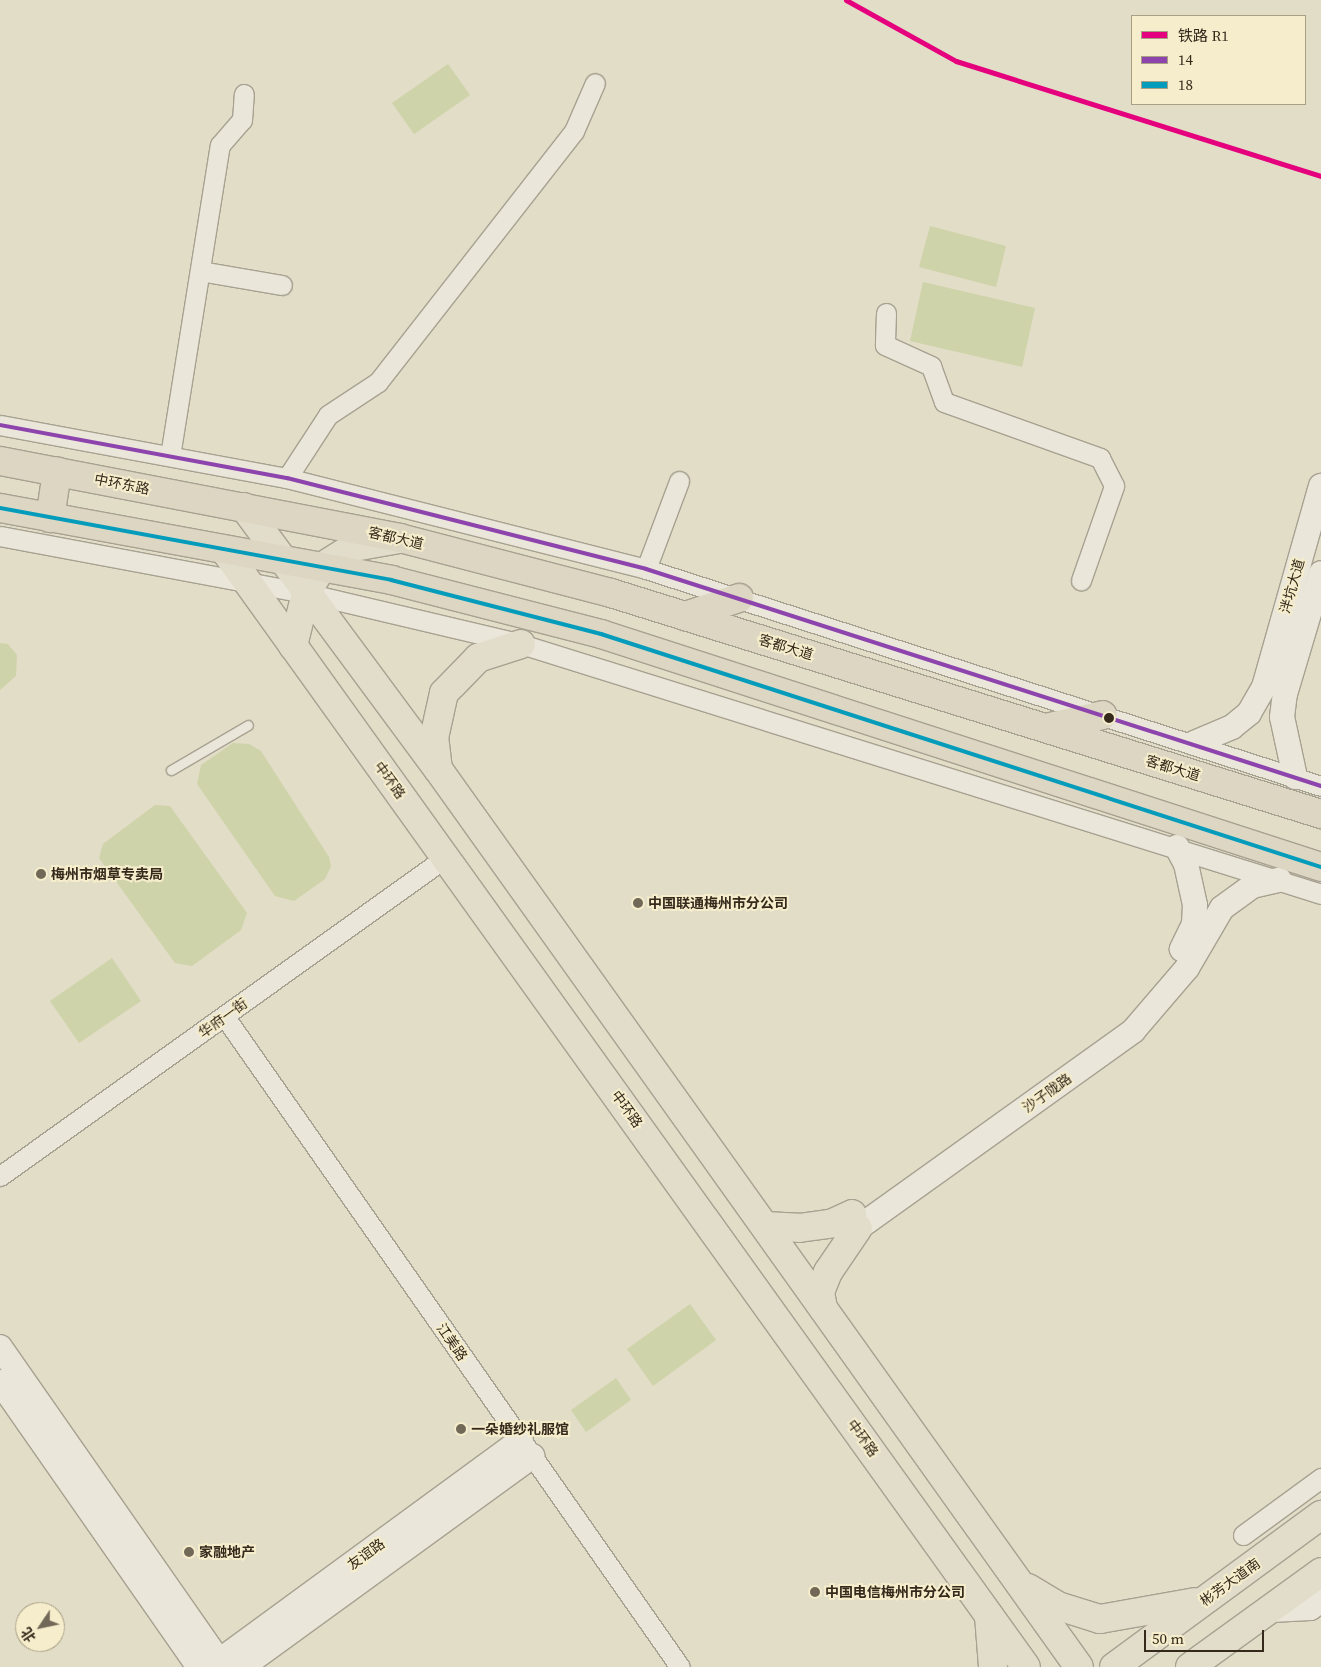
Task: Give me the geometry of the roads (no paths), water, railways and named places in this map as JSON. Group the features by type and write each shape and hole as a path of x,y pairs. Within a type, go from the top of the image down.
{"highway":[{"name":"中环东路","path":"0,461 244,507"},
{"path":"50,518 57,472"},
{"name":"客都大道","path":"244,507 400,538 530,572 685,616 1321,814"},
{"path":"0,508 226,552 281,558 323,566 601,634 1321,867"},
{"path":"521,613 530,572"},
{"path":"685,616 739,598"},
{"path":"1046,728 1103,715"}],"main road":[{"path":"244,507 438,769 1079,1667"},
{"path":"293,646 306,593 323,566 354,547 400,538"},
{"name":"中环路","path":"226,552 1026,1667"},
{"path":"438,769 434,738 444,693 478,658 521,644"},
{"path":"765,1226 799,1228 855,1221"},
{"path":"823,1308 820,1292 828,1272 855,1221"},
{"name":"彬芳大道南","path":"1114,1667 1321,1515"},
{"path":"1190,1667 1208,1659 1321,1572"},
{"path":"1020,1584 1058,1606 1100,1619 1203,1601"},
{"path":"1271,1609 1310,1606 1321,1599"},
{"path":"989,1614 993,1667"}],"street":[{"path":"287,478 328,415 378,382 574,131 595,83"},
{"path":"170,456 220,145 242,120 244,94"},
{"path":"200,271 282,285"},
{"path":"886,313 885,345 931,366 944,402 1100,458 1114,486 1081,580"},
{"path":"0,425 287,478 646,569 1194,743 1321,786"},
{"path":"646,569 679,481"},
{"name":"泮坑大道","path":"1274,690 1321,486"},
{"path":"0,536 306,593 521,644 1321,894"},
{"name":"泮坑大道","path":"1274,690 1321,573"},
{"path":"1194,743 1232,727 1274,690 1295,777"},
{"path":"1177,848 1186,864 1200,927"},
{"name":"华府一街","path":"0,1176 225,1017 446,857"},
{"name":"沙子陇路","path":"855,1221 1133,1031 1176,983 1200,927 1252,886 1279,880"},
{"name":"江美路","path":"225,1017 680,1667"},
{"path":"0,1347 219,1666"},
{"path":"0,1382 219,1666"},
{"name":"友谊路","path":"219,1666 527,1448"},
{"path":"1243,1535 1321,1478"}],"lane":[{"path":"171,770 248,725"}],"rail line":[{"name":"R1","path":"846,0 956,61 1321,176"}],"place":[{"name":"梅州市烟草专卖局","path":"41,874"},
{"name":"中国联通梅州市分公司","path":"638,903"},
{"name":"一朵婚纱礼服馆","path":"461,1429"},
{"name":"家融地产","path":"189,1552"},
{"name":"中国电信梅州市分公司","path":"815,1592"}]}
